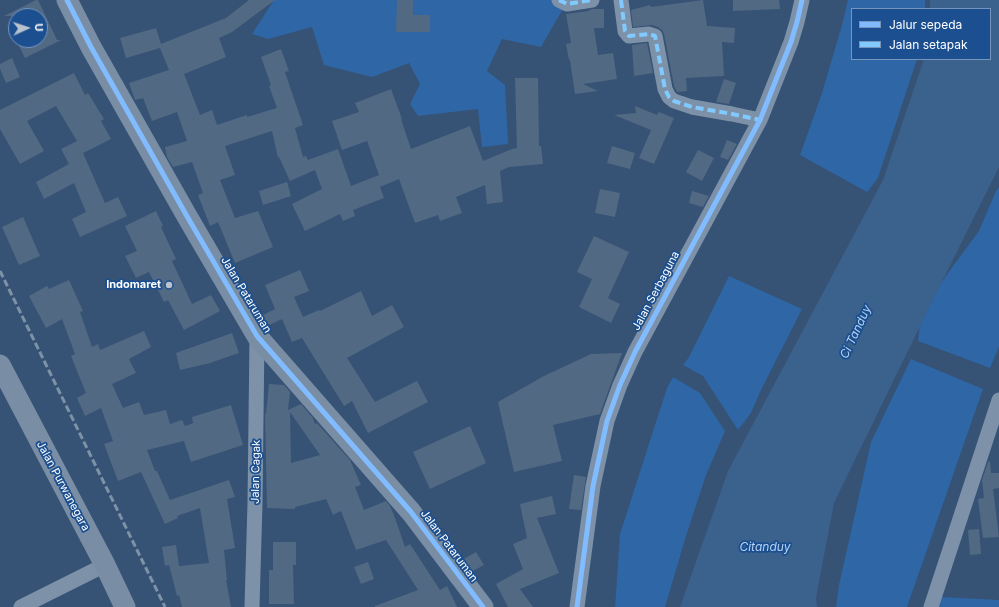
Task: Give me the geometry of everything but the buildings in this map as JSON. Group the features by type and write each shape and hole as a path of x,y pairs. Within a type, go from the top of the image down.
{"street":[{"name":"Jalan Pataruman","path":"67,0 95,54 188,218 258,336 411,512 483,607"},
{"path":"559,0 567,4 592,0"},
{"path":"621,0 625,31 629,36 649,34 655,36 665,89 668,97 674,101 692,107 760,120"},
{"name":"Jalan Serbaguna","path":"577,607 593,486 607,421 620,385 635,352 760,120 791,42 802,0"},
{"name":"Jalan Cagak","path":"252,607 258,336"},
{"name":"Jalan Purwanegara","path":"0,366 105,565 125,607"},
{"path":"931,607 999,400"},
{"path":"21,607 105,565"}],"shaded area":[{"path":"274,0 568,0 541,47 502,39 487,71 505,85 508,144 482,147 478,109 418,116 410,104 420,84 409,63 372,77 324,65 312,27 268,39 252,34"},
{"path":"848,0 925,0 925,8 851,8 851,60 917,60 878,178 867,192 800,155 822,93"},
{"path":"999,187 999,347 990,368 918,341 921,313 979,231"},
{"path":"729,276 802,309 751,413 738,430 703,376 683,365 689,357"},
{"path":"911,359 983,389 907,607 836,607 839,585 871,442"},
{"path":"673,377 700,393 725,431 706,475 665,607 615,607 620,534 667,388"},
{"path":"940,597 999,600 999,607 937,607"}],"water":[{"name":"Citanduy","path":"930,0 999,0 999,167 834,503 816,598 817,607 680,607 728,471 883,180 924,60 991,60 991,8 930,8"}],"railway":[{"path":"0,271 165,607"}],"marked path":[{"path":"559,0 567,4 592,0"},
{"path":"621,0 625,31 629,36 649,34 655,36 665,89 669,97 674,101 692,107 760,120"}],"cycle path":[{"path":"67,0 91,47 257,336 411,512 483,607"},
{"path":"577,607 593,486 607,421 620,385 635,352 760,120 791,42 802,0"}],"place":[{"name":"Indomaret","path":"169,285"}],"water label":[{"name":"Ci Tanduy","path":"856,332"}]}
